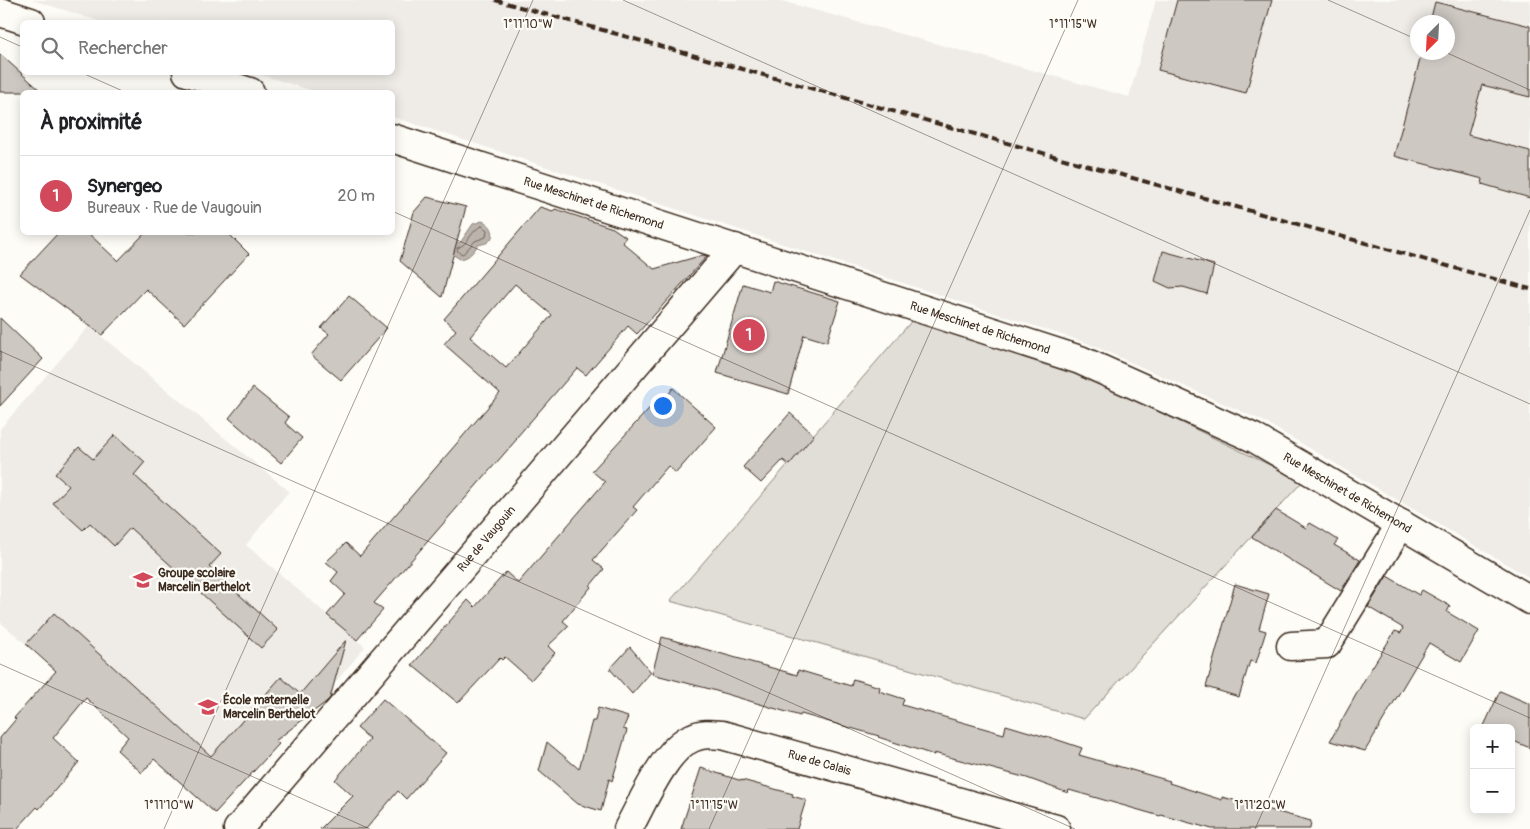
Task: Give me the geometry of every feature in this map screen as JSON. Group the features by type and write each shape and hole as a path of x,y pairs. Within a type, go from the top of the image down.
{"street":[{"path":"0,12 25,20"},
{"path":"197,75 244,90"},
{"name":"Rue Meschinet de Richemond","path":"395,139 1080,360 1254,438 1530,600"},
{"name":"Rue de Vaugouin","path":"239,828 735,248"},
{"path":"1291,646 1327,644 1401,524"},
{"name":"Rue de Calais","path":"628,829 665,761 676,748 691,738 707,734 722,735 1056,829"}],"shaded area":[{"path":"32,0 778,0 1129,97 1156,0 1530,0 1530,578 1263,421 1087,343 395,118 395,90 310,90 262,75 395,75 395,20 96,20"},
{"path":"915,317 1085,376 1303,481 1084,719 670,601"},
{"name":"Groupe scolaire Marcelin Berthelot","path":"89,326 289,491 246,545 365,647 334,684 294,724 278,742 279,744 260,765 258,764 215,813 154,759 142,773 117,750 128,736 0,622 0,429"}],"water":[{"path":"482,221 491,228 493,234 490,240 478,245 466,257 460,259 452,254 456,241 460,243 473,224"}],"building":[{"path":"1177,0 1272,0 1246,93 1158,70"},
{"path":"1435,2 1530,26 1530,97 1482,85 1468,135 1530,151 1530,198 1482,184 1483,179 1394,156 1420,60 1455,60 1455,15 1432,15"},
{"path":"0,54 20,72 20,75 23,75 40,90 20,90 20,92 0,92"},
{"path":"427,197 466,207 442,297 400,261 414,212"},
{"path":"540,207 553,211 555,209 613,228 626,237 622,242 654,269 703,255 707,256 637,334 628,326 586,375 577,368 374,603 383,610 357,640 327,615 345,594 331,581 338,572 326,562 346,543 360,556 500,393 444,344 456,330 444,319","holes":["515,284 552,315 506,368 470,337"]},
{"path":"56,235 90,235 118,261 143,235 230,235 249,254 184,324 146,289 102,335 20,274"},
{"path":"1163,251 1214,265 1207,294 1183,287 1170,288 1155,281"},
{"path":"773,281 840,301 827,342 804,335 788,394 717,373 743,284 770,292"},
{"path":"349,296 387,328 341,380 311,355 329,334 321,328"},
{"path":"0,318 43,359 0,406"},
{"path":"253,388 289,417 285,423 302,438 281,463 229,418"},
{"path":"673,388 716,427 676,473 668,466 633,507 637,510 593,560 604,569 563,621 569,626 548,646 555,653 531,680 505,657 502,660 500,658 458,703 412,665 468,600 475,607 506,572 518,583 605,482 592,471 656,401 661,405"},
{"path":"790,413 814,435 789,465 783,460 761,483 743,467"},
{"path":"115,435 145,462 134,475 221,554 209,567 278,630 261,648 130,528 114,546 90,523 83,530 53,503 69,486 55,474 79,447 93,459"},
{"path":"1276,510 1306,528 1310,523 1324,531 1338,540 1334,545 1360,560 1341,591 1252,537"},
{"path":"1387,576 1419,595 1422,590 1450,606 1447,612 1479,631 1461,662 1429,643 1365,751 1330,741 1366,677 1395,631 1401,633 1403,628 1368,607"},
{"path":"1235,584 1269,594 1259,629 1266,631 1256,663 1250,661 1239,697 1206,687"},
{"path":"54,613 211,756 281,677 300,694 346,640 330,698 275,741 279,744 215,813 154,759 142,773 117,750 128,737 86,698 53,738 79,762 39,809 37,807 17,829 0,829 0,738 16,719 14,718 56,671 26,644"},
{"path":"662,637 797,675 798,670 851,686 853,679 880,687 879,691 904,699 902,705 1004,734 1006,725 1046,736 1082,748 1079,755 1170,781 1169,783 1222,800 1222,797 1311,821 1310,829 1212,829 1069,790 1068,793 1027,778 934,753 934,755 879,736 801,714 800,716 652,674"},
{"path":"630,647 651,672 632,694 610,669"},
{"path":"1500,691 1530,704 1530,748 1515,742 1515,724 1485,724"},
{"path":"383,699 446,753 406,799 398,791 366,829 320,829 353,796 335,780 370,739 357,728"},
{"path":"598,708 628,717 623,729 627,730 612,781 609,779 601,811 578,804 539,771 547,742 579,769 592,721 595,721"},
{"path":"701,768 793,794 792,796 806,800 797,829 681,829"}],"railway":[{"path":"495,0 1530,289"}],"place":[{"name":"Synergeo","path":"749,335"},
{"name":"Groupe scolaire Marcelin Berthelot","path":"143,580"},
{"name":"École maternelle Marcelin Berthelot","path":"208,707"}]}
